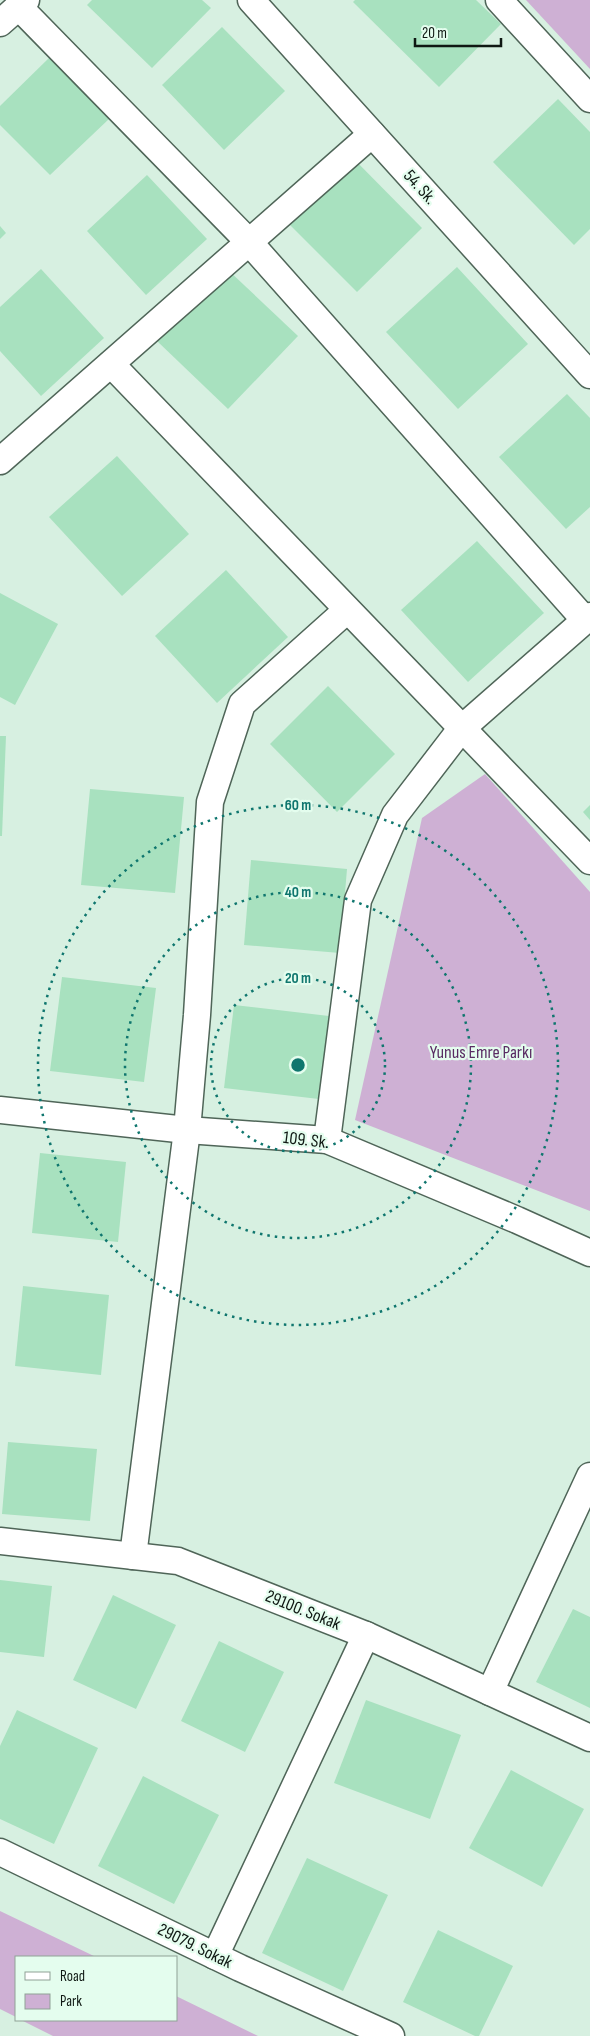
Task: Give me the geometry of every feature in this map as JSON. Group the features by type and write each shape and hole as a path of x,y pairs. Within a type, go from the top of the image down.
{"street":[{"name":"54. Sk.","path":"251,0 590,375"},
{"path":"499,0 590,99"},
{"path":"15,10 249,242 588,618 461,729 395,815 358,900 327,1140"},
{"path":"0,461 372,134"},
{"path":"111,364 590,861"},
{"path":"133,1556 187,1130 197,1015 210,802 242,704 347,610"},
{"name":"109. Sk.","path":"0,1110 187,1130 327,1140 517,1220 590,1253"},
{"path":"490,1692 590,1476"},
{"name":"29100. Sokak","path":"0,1541 178,1561 366,1635 590,1738"},
{"path":"215,1956 366,1635"},
{"name":"29079. Sokak","path":"0,1852 215,1956 391,2036"}],"green space":[{"path":"526,0 590,0 590,69"},
{"name":"Yunus Emre Parkı","path":"485,774 590,892 590,1211 355,1120 422,818"},
{"path":"0,1911 94,1956 15,1956 15,2016 0,2009"},
{"path":"178,1997 258,2036 53,2036 23,2021 178,2021"}],"building":[{"path":"92,0 202,0 211,8 152,68 87,5"},
{"path":"355,0 476,0 501,24 439,87 353,2"},
{"path":"222,27 285,91 224,150 162,85"},
{"path":"50,57 110,118 50,175 0,125 0,106"},
{"path":"558,99 590,132 590,229 574,245 493,162"},
{"path":"344,149 422,228 357,292 278,213"},
{"path":"147,175 207,239 146,295 87,231"},
{"path":"0,226 6,233 0,239"},
{"path":"457,267 528,344 458,409 386,332"},
{"path":"41,269 104,338 41,396 0,351 0,307"},
{"path":"227,269 298,336 228,409 157,341"},
{"path":"567,394 590,418 590,507 566,529 499,457"},
{"path":"117,456 189,534 122,596 49,517"},
{"path":"477,541 544,613 468,682 401,610"},
{"path":"226,570 288,637 217,703 155,636"},
{"path":"0,593 58,624 15,705 0,697"},
{"path":"328,686 395,754 337,812 270,744"},
{"path":"0,736 6,736 2,836 0,836"},
{"path":"90,789 184,797 175,893 81,885"},
{"path":"590,805 590,820 583,812"},
{"path":"251,860 347,869 340,953 244,945"},
{"path":"62,977 156,988 144,1082 50,1071"},
{"path":"234,1005 329,1016 319,1099 224,1088"},
{"path":"40,1153 126,1162 118,1242 32,1233"},
{"path":"23,1286 109,1295 101,1375 15,1366"},
{"path":"8,1442 97,1449 90,1521 2,1514"},
{"path":"0,1580 52,1586 44,1657 0,1652"},
{"path":"113,1595 176,1625 136,1709 73,1680"},
{"path":"573,1609 590,1617 590,1708 536,1682"},
{"path":"219,1641 284,1672 245,1752 181,1721"},
{"path":"366,1700 461,1735 430,1819 334,1783"},
{"path":"17,1710 98,1748 54,1844 0,1819 0,1746"},
{"path":"511,1770 584,1809 542,1887 469,1848"},
{"path":"143,1776 219,1815 174,1904 98,1866"},
{"path":"307,1858 388,1895 343,1991 262,1953"},
{"path":"438,1930 513,1966 479,2036 475,2036 403,2002"}]}
